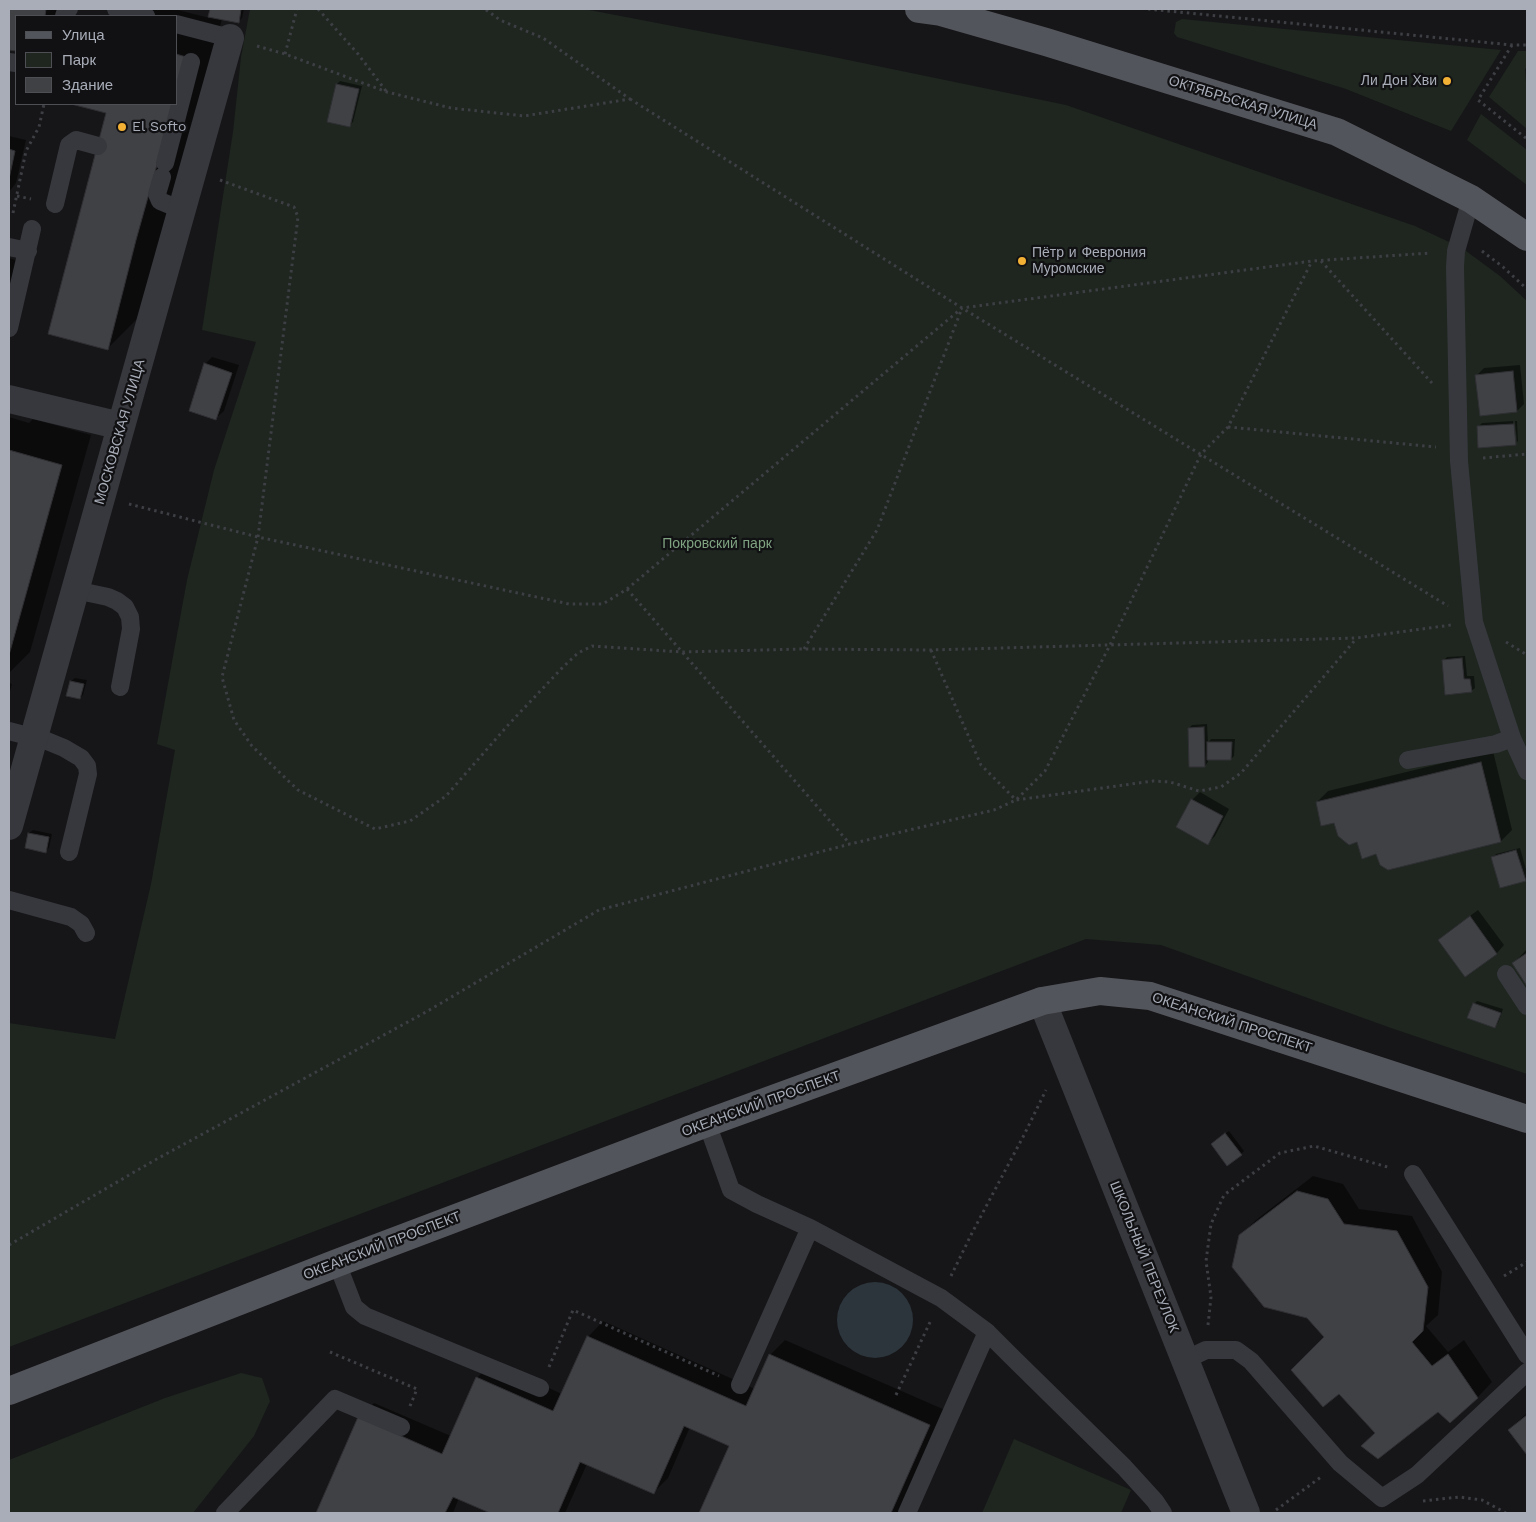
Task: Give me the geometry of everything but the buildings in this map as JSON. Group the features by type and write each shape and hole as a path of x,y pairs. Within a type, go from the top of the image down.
{"main road":[{"name":"ОКТЯБРЬСКАЯ УЛИЦА","path":"930,10 1046,42 1337,132 1471,199 1527,237"},
{"name":"ОКЕАНСКИЙ ПРОСПЕКТ","path":"9,1391 337,1263 707,1123 1042,1001 1100,991 1150,996 1527,1119"}],"street":[{"name":"МОСКОВСКАЯ УЛИЦА","path":"9,826 21,734 75,590 193,170 241,41"},
{"path":"9,399 121,426"},
{"name":"ШКОЛЬНЫЙ ПЕРЕУЛОК","path":"1042,1001 1195,1355 1246,1513"}],"lane":[{"path":"116,9 142,15"},
{"path":"178,25 241,41"},
{"path":"182,210 160,201 157,194 162,167 191,62"},
{"path":"55,204 69,145 76,140 98,146"},
{"path":"162,167 193,170"},
{"path":"1471,199 1458,243 1455,266 1459,455 1474,622 1512,738 1527,771"},
{"path":"9,328 32,229"},
{"path":"9,247 28,251"},
{"path":"75,590 108,597 126,607 130,617 131,629 120,687"},
{"path":"21,734 64,748 81,758 87,766 88,774 69,852"},
{"path":"1408,760 1496,744 1512,738"},
{"path":"9,900 71,917 81,924 86,933"},
{"path":"1506,974 1527,1006"},
{"path":"707,1123 731,1190 810,1228 941,1298 987,1332 1124,1466 1155,1501 1163,1513"},
{"path":"1413,1174 1527,1355"},
{"path":"740,1385 810,1228"},
{"path":"337,1263 354,1308 365,1316 540,1388"},
{"path":"907,1513 987,1332"},
{"path":"1195,1355 1236,1350 1251,1361 1340,1464 1382,1498 1417,1475 1527,1372"},
{"path":"225,1513 334,1399 401,1427"}],"path":[{"path":"285,54 297,9"},
{"path":"318,9 358,54 387,92"},
{"path":"485,9 500,20 543,38 630,100 962,308 1474,622"},
{"path":"1148,9 1527,45"},
{"path":"241,41 285,54 387,92 451,108 524,116 630,100"},
{"path":"1512,45 1478,100 1527,139"},
{"path":"15,207 26,151 39,127 44,105"},
{"path":"193,170 294,207 298,217 258,537 222,677 234,720 252,746 298,790 375,829 410,821 446,796 509,724 578,653 592,646 682,652 931,650 1356,638 1474,622"},
{"path":"102,497 258,537 569,604 603,604 627,589 962,308 1458,243 1503,267 1527,289"},
{"path":"1016,800 1045,771 1110,645 1201,454 1228,427 1312,261"},
{"path":"1321,261 1458,411"},
{"path":"804,650 877,530 962,308"},
{"path":"1228,427 1459,455 1527,454"},
{"path":"627,589 850,844"},
{"path":"9,1245 154,1160 426,1012 599,910 850,844 994,810 1016,800 1153,781 1170,782 1199,791 1221,787 1241,773 1356,638"},
{"path":"931,650 981,765 1016,800"},
{"path":"972,1233 1046,1090"},
{"path":"1195,1355 1211,1297 1206,1261 1211,1224 1224,1195 1280,1153 1314,1146 1413,1174"},
{"path":"540,1388 573,1310 740,1385"},
{"path":"330,1352 417,1389"},
{"path":"1271,1513 1340,1464"},
{"path":"1382,1498 1393,1502 1408,1503 1459,1497 1482,1500 1506,1513"}],"green space":[{"name":"Покровский парк","path":"250,9 584,9 824,55 1066,105 1415,226 1462,248 1500,276 1527,301 1527,1074 1391,1028 1161,945 1086,939 9,1347 9,1023 115,1039 151,884 175,750 157,744 187,580 214,470 256,342 202,330 233,132 241,57"},
{"path":"1182,19 1501,50 1451,131 1346,89 1177,37 1174,33 1176,22"},
{"path":"1518,51 1527,51 1527,67 1525,69 1527,129 1489,97"},
{"path":"1481,114 1527,150 1527,185 1467,140"},
{"path":"241,1373 262,1378 270,1401 254,1436 193,1513 9,1513 9,1460 165,1398"},
{"path":"1014,1439 1131,1490 1121,1513 982,1513"}],"shaded area":[{"path":"875,1282 890,1285 902,1293 910,1305 913,1320 910,1335 902,1347 890,1355 875,1358 860,1355 848,1347 840,1335 837,1320 840,1305 848,1293 860,1285"}],"place":[{"name":"Ли Дон Хви","path":"1447,81"},
{"name":"El Softo","path":"122,127"},
{"name":"Пётр и Феврония Муромские","path":"1022,261"}]}
